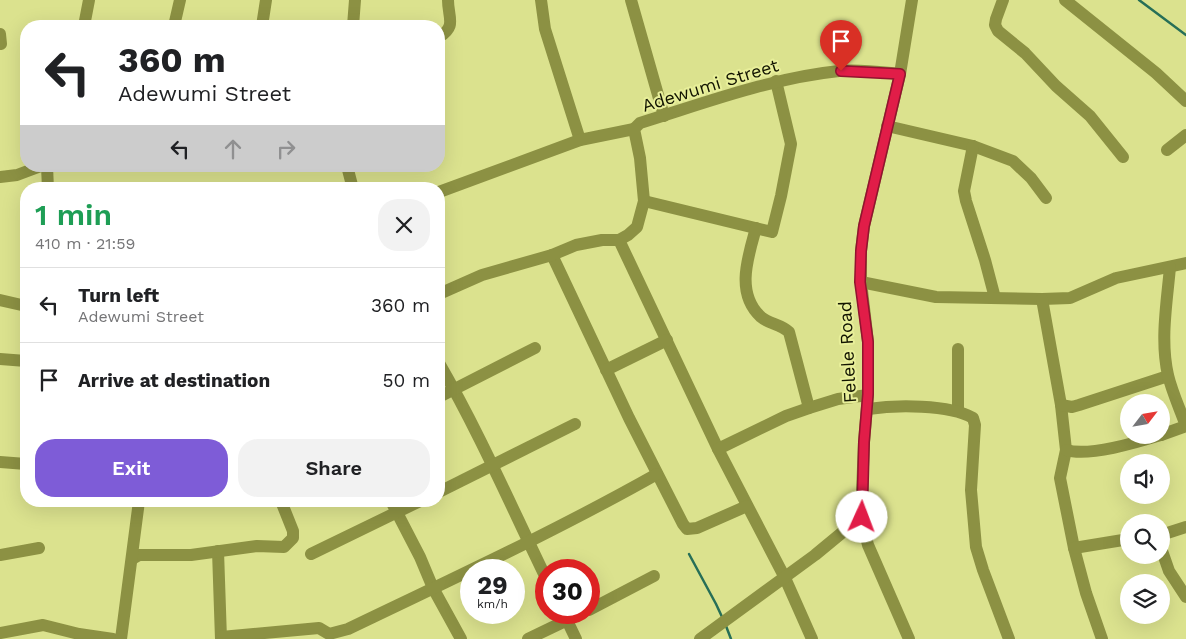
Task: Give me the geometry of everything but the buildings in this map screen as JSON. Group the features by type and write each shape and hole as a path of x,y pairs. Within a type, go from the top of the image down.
{"street":[{"path":"85,20 89,0"},
{"path":"175,20 180,0"},
{"path":"263,20 266,0"},
{"path":"354,20 356,0"},
{"path":"445,32 449,29 451,21 448,0"},
{"path":"541,0 545,29 580,140"},
{"path":"631,0 664,116"},
{"name":"Felele Road","path":"909,639 868,545 862,517 864,442 868,409 868,342 860,282 862,237 900,74 912,0"},
{"path":"1003,0 995,25 998,31 1025,53 1056,86 1090,116 1123,157"},
{"path":"1065,0 1156,73 1186,100"},
{"name":"Adewumi Street","path":"619,240 637,227 644,201 640,158 634,129 640,123 776,81 841,71 900,74"},
{"path":"644,201 772,232 790,156 791,144 776,81"},
{"path":"887,126 973,146 1013,161 1031,178 1046,198"},
{"path":"445,190 580,140 634,129"},
{"path":"1167,150 1186,135"},
{"path":"973,146 964,191 995,298"},
{"path":"0,177 25,172"},
{"path":"756,228 745,276 745,289 755,310 763,319 784,327 789,332 809,408"},
{"path":"445,291 482,275 552,255 576,246 602,240 619,240 718,449 784,578 812,639"},
{"path":"552,255 679,519 687,529 697,528 747,506"},
{"path":"860,282 936,296 1070,298 1116,278 1186,263"},
{"path":"1170,267 1164,344 1168,376 1186,426 1170,432"},
{"path":"1042,299 1061,405 1066,450 1060,478 1074,548 1086,593 1102,639"},
{"path":"0,300 20,305"},
{"path":"606,370 667,340"},
{"path":"445,394 535,348"},
{"path":"958,349 958,412"},
{"path":"0,359 20,361"},
{"path":"445,373 537,559"},
{"path":"1061,405 1072,407 1168,376"},
{"path":"718,449 786,416 838,399 868,394"},
{"path":"868,409 890,406 913,406 958,412 973,418 975,425 971,490 976,547 1009,639"},
{"path":"445,489 575,424"},
{"path":"1066,450 1073,452 1097,450 1132,444"},
{"path":"0,462 20,464"},
{"path":"218,551 221,638 329,634 348,630 529,543 656,474"},
{"path":"121,639 138,507"},
{"path":"132,559 139,555 191,556 257,546 284,547 293,538 293,531 283,507"},
{"path":"311,554 394,507 420,557 433,588 461,639"},
{"path":"700,639 784,578 862,517"},
{"path":"1170,532 1186,526"},
{"path":"1074,548 1120,540"},
{"path":"0,555 39,548"},
{"path":"1167,564 1169,571 1186,596"},
{"path":"600,604 654,576"},
{"path":"528,639 553,624"},
{"path":"568,624 576,639"},
{"path":"0,633 43,625 79,634 113,639"}],"waterway":[{"path":"1139,0 1186,35"},
{"path":"689,554 723,619"},
{"path":"726,626 731,639"}],"route":[{"path":"841,71 871,71 900,74 862,237 860,282 868,342 868,409 864,442 862,517"}]}
